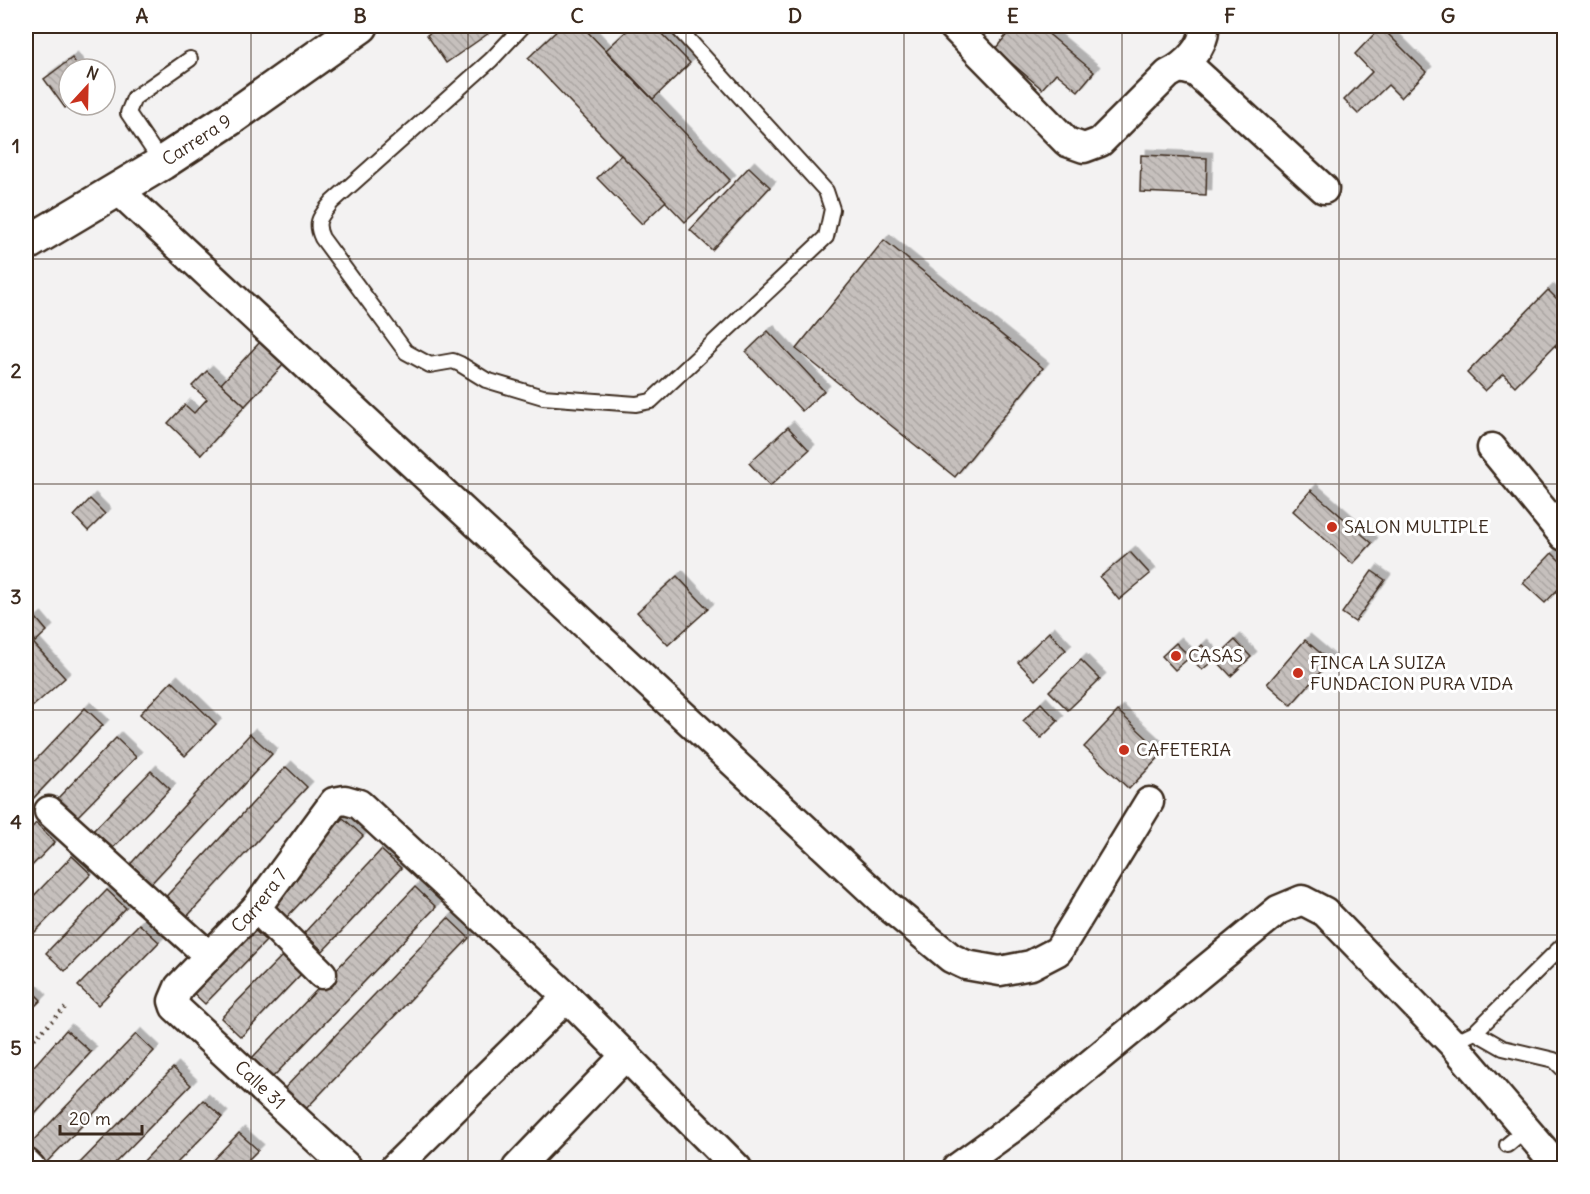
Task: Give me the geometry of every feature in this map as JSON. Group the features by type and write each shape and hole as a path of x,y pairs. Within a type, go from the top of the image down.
{"main road":[{"name":"Carrera 9","path":"26,244 162,163 231,118 361,26"}],"street":[{"path":"952,26 1067,142 1084,148 1100,142 1168,74 1181,68 1200,44 1204,26"},
{"path":"1181,68 1196,72 1324,189"},
{"path":"117,189 879,897 951,958 966,965 1000,970 1031,965 1058,951 1149,802"},
{"path":"1492,448 1564,536"},
{"name":"Carrera 7","path":"173,1001 179,987 256,908 334,802 345,800 360,804 567,997"},
{"path":"49,811 209,956"},
{"path":"957,1168 1014,1126 1278,910 1302,900 1325,912 1463,1037 1516,1137 1554,1162"},
{"path":"256,908 322,975"},
{"path":"394,1168 567,997 737,1168"},
{"name":"Calle 31","path":"173,1001 180,1011 348,1168"},
{"path":"517,1168 626,1055"},
{"path":"26,1164 31,1168"}],"lane":[{"path":"523,26 491,60 332,202 318,219 317,227 322,238 406,352 430,365 460,363 486,380 543,397 636,404 651,400 825,237 832,209 826,191 676,26"},
{"path":"162,163 128,113 134,98 190,59"},
{"path":"1463,1037 1564,944"},
{"path":"1463,1037 1554,1060 1564,1070"}],"path":[{"path":"26,1047 65,1008"}],"building":[{"path":"440,26 499,26 446,63 427,35"},
{"path":"562,26 582,26 730,180 685,222 528,58"},
{"path":"632,26 654,26 690,63 653,99 606,50"},
{"path":"1014,26 1039,26 1094,72 1078,91 1056,73 1042,89 995,49"},
{"path":"1381,27 1426,72 1401,98 1388,85 1358,114 1344,100 1372,72 1355,54"},
{"path":"57,69 57,97 44,79"},
{"path":"621,155 666,201 642,224 597,178"},
{"path":"1141,155 1207,158 1206,195 1140,192"},
{"path":"749,167 770,187 712,250 690,230"},
{"path":"884,240 1043,368 955,477 796,349"},
{"path":"1548,290 1564,306 1564,336 1515,386 1503,374 1485,391 1467,373"},
{"path":"768,331 824,391 802,411 746,352"},
{"path":"1564,336 1564,355 1555,346"},
{"path":"260,342 284,364 245,406 221,384"},
{"path":"207,371 245,406 201,455 168,423 185,405 194,413 207,399 192,386"},
{"path":"788,427 809,450 770,486 749,463"},
{"name":"SALON MULTIPLE","path":"1311,490 1372,543 1353,564 1293,511"},
{"path":"90,499 105,514 88,531 74,516"},
{"path":"1130,552 1150,574 1119,600 1100,577"},
{"path":"1552,553 1564,565 1564,583 1545,603 1523,583"},
{"path":"1372,571 1385,580 1355,622 1342,613"},
{"path":"677,576 708,609 668,645 637,612"},
{"path":"36,618 47,631 35,642 26,626"},
{"path":"1049,632 1066,650 1035,680 1018,662"},
{"path":"26,635 65,678 31,708 26,702"},
{"path":"1235,640 1251,657 1231,676 1215,659"},
{"name":"FINCA LA SUIZA FUNDACION PURA VIDA","path":"1305,640 1330,661 1291,705 1267,684"},
{"name":"CASAS","path":"1176,643 1190,657 1175,670 1162,656"},
{"path":"1202,645 1215,659 1202,670 1190,657"},
{"path":"1081,660 1100,679 1068,710 1049,691"},
{"path":"172,681 216,724 185,756 140,714"},
{"path":"1041,703 1058,721 1041,738 1023,721"},
{"path":"85,708 103,725 26,806 26,770"},
{"name":"CAFETERIA","path":"1118,711 1163,753 1129,789 1084,747"},
{"path":"250,734 272,754 145,890 124,871"},
{"path":"116,738 136,757 74,820 55,801"},
{"path":"286,767 307,787 181,923 159,904"},
{"path":"151,771 170,789 109,852 90,834"},
{"path":"343,818 363,836 285,919 266,901"},
{"path":"36,823 55,842 26,872 26,834"},
{"path":"381,850 401,868 323,951 304,933"},
{"path":"72,856 91,874 30,937 26,932 26,904"},
{"path":"415,887 436,907 270,1080 250,1060"},
{"path":"107,890 126,908 65,971 46,953"},
{"path":"448,918 469,938 303,1112 282,1091"},
{"path":"247,923 266,941 205,1004 186,986"},
{"path":"139,924 159,942 98,1005 78,986"},
{"path":"282,956 301,974 241,1037 221,1018"},
{"path":"26,985 41,1000 31,1010 26,1006"},
{"path":"66,1030 91,1052 26,1124 26,1075"},
{"path":"136,1034 154,1051 41,1168 26,1155 26,1148"},
{"path":"173,1068 191,1085 110,1168 75,1168"},
{"path":"203,1100 222,1117 172,1168 137,1168"},
{"path":"239,1133 258,1150 240,1168 205,1168"}],"place":[{"name":"SALON MULTIPLE","path":"1332,527"},
{"name":"CASAS","path":"1176,656"},
{"name":"FINCA LA SUIZA FUNDACION PURA VIDA","path":"1298,673"},
{"name":"CAFETERIA","path":"1124,750"}]}
